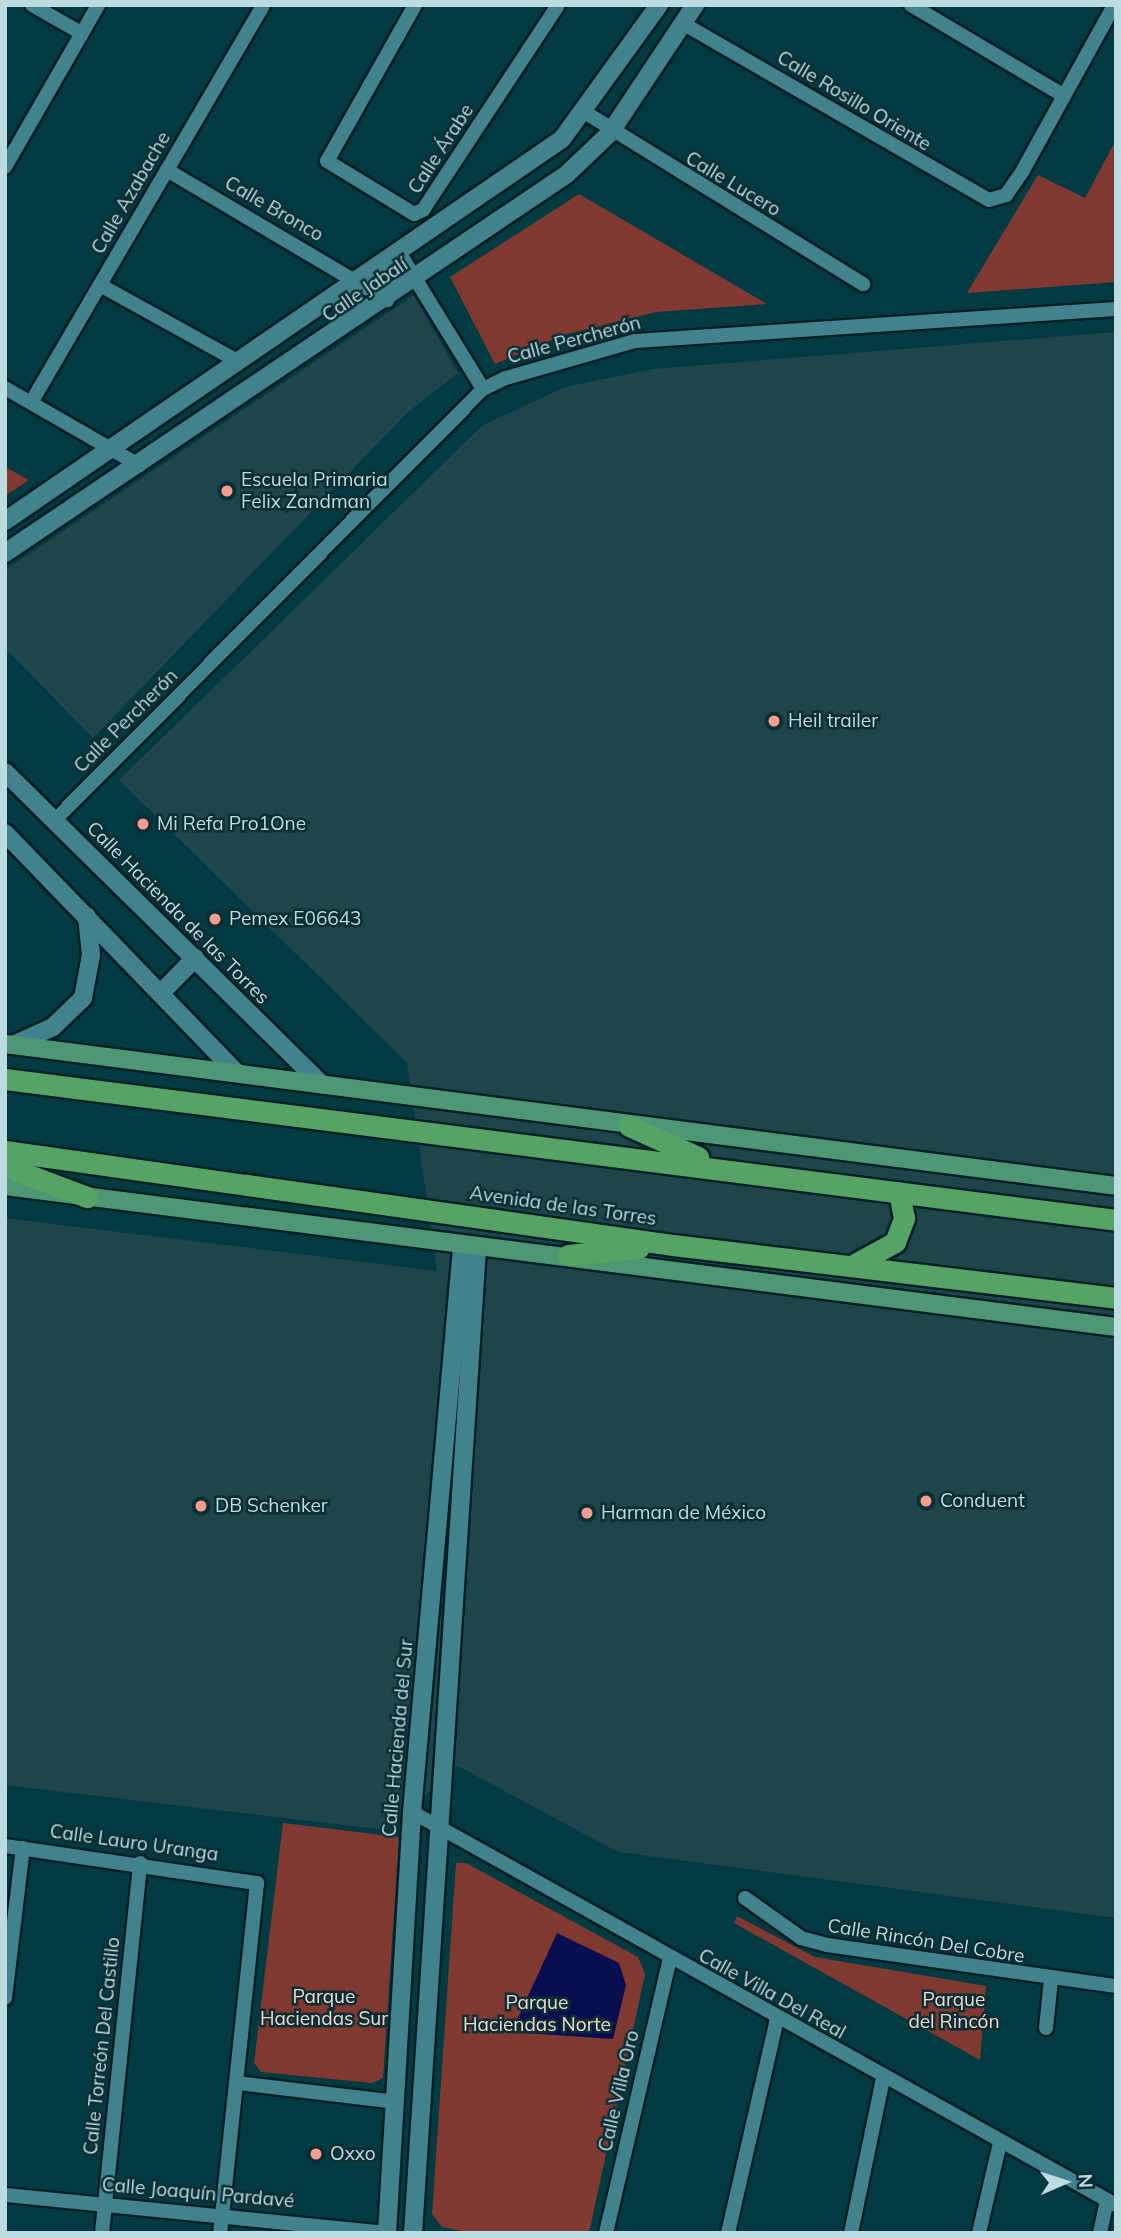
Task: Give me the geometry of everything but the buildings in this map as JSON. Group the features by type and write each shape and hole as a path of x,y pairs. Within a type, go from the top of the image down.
{"highway":[{"path":"5,1079 719,1167 1116,1220"},
{"path":"629,1126 719,1167"},
{"name":"Avenida de las Torres","path":"5,1152 673,1245 1116,1298"},
{"path":"5,1166 88,1197"},
{"path":"849,1266 895,1242 904,1218 899,1192"},
{"path":"568,1255 673,1245"}],"main road":[{"path":"9,1045 1116,1186"},
{"path":"5,1186 470,1248 568,1255 1116,1328"}],"street":[{"path":"32,5 81,33"},
{"path":"5,167 98,5"},
{"name":"Calle Azabache","path":"32,401 263,5"},
{"name":"Calle Árabe","path":"415,5 327,161 414,214 423,210 558,5"},
{"name":"Calle Jabalí","path":"5,521 361,282 540,156 586,113 659,5"},
{"name":"Calle Jabalí","path":"5,553 421,278 567,174 610,133 695,5"},
{"path":"911,5 1064,96 1114,5"},
{"name":"Calle Rosillo Oriente","path":"684,24 980,198 1006,195 1064,96"},
{"name":"Calle Lucero","path":"586,113 610,133 863,284"},
{"name":"Calle Bronco","path":"167,170 361,282 387,300"},
{"path":"400,254 421,278 483,389"},
{"path":"100,285 239,362"},
{"name":"Calle Percherón","path":"54,821 483,389 544,364 635,341 1116,309"},
{"path":"5,388 32,401 139,465"},
{"name":"Calle Hacienda de las Torres","path":"5,772 321,1085"},
{"path":"5,833 237,1073"},
{"path":"9,1045 53,1027 83,998 91,956 87,916"},
{"path":"160,993 195,958"},
{"path":"412,2233 470,1248"},
{"name":"Calle Hacienda del Sur","path":"387,2233 412,1812 470,1248"},
{"name":"Calle Villa Del Real","path":"412,1812 883,2079 1112,2203"},
{"name":"Calle Lauro Uranga","path":"5,1846 140,1863 257,1883 237,2083"},
{"path":"5,1998 23,1848"},
{"name":"Calle Torreón Del Castillo","path":"102,2233 140,1863"},
{"name":"Calle Rincón Del Cobre","path":"744,1898 801,1938 1051,1980 1116,1986"},
{"name":"Calle Villa Oro","path":"606,2233 670,1959"},
{"path":"1046,2028 1051,1980"},
{"path":"728,2233 777,2019"},
{"path":"851,2233 883,2079"},
{"path":"220,2233 237,2083 396,2102"},
{"path":"979,2233 1000,2143"},
{"name":"Calle Joaquín Pardavé","path":"5,2194 222,2213 342,2230 387,2233"},
{"path":"1100,2233 1112,2203"}],"shaded area":[{"name":"Escuela Primaria Felix Zandman","path":"414,295 458,373 407,413 93,738 5,648 5,570"},
{"path":"1116,332 1116,1918 618,1852 458,1766 386,1830 5,1785 5,1218 437,1271 407,1063 119,780 483,425 565,387 653,369"},
{"path":"557,1933 619,1963 626,1985 613,2039 525,2033 516,2022"}],"green space":[{"path":"1116,140 1116,282 967,293 1038,175 1085,198"},
{"path":"579,194 767,304 656,312 564,335 495,364 450,277"},
{"path":"5,467 29,480 5,496"},
{"name":"Parque Haciendas Sur","path":"283,1823 399,1837 383,2078 372,2083 261,2072 254,2063"},
{"name":"Parque Haciendas Norte","path":"456,1863 466,1863 638,1957 645,1974 589,2233 471,2233 442,2227 432,2214"},
{"name":"Parque del Rincón","path":"737,1916 815,1957 986,1986 980,2060 734,1923"}],"place":[{"name":"Escuela Primaria Felix Zandman","path":"227,491"},
{"name":"Heil trailer","path":"774,721"},
{"name":"Mi Refa Pro1One","path":"143,824"},
{"name":"Pemex E06643","path":"215,919"},
{"name":"Conduent","path":"926,1501"},
{"name":"DB Schenker","path":"201,1506"},
{"name":"Harman de México","path":"587,1513"},
{"name":"Oxxo","path":"316,2154"}]}
